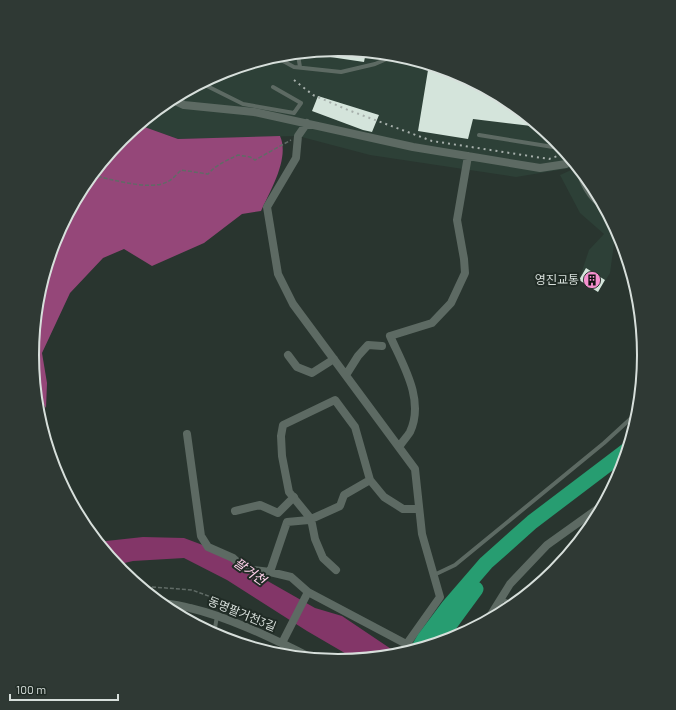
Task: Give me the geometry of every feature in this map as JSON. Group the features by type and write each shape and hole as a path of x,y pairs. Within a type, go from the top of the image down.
{"highway":[{"path":"443,635 460,610 486,563 532,522 619,457"},
{"path":"418,643 448,607 478,579 545,522 613,472"}],"street":[{"path":"178,102 184,105 254,112 413,147 540,168 567,163"},
{"path":"307,123 298,136 296,158 267,207 278,274 293,304 415,469 422,534 440,597 416,644"},
{"path":"399,447 410,432 415,412 413,389 390,336 432,323 451,303 465,273 457,220 468,156"},
{"path":"346,375 368,345 382,346"},
{"path":"288,355 297,368 312,373 334,359"},
{"path":"336,570 324,558 315,539 311,518 289,492 282,456 281,436 283,425 335,400 355,427 370,480 384,497 403,509 420,509"},
{"path":"188,434 201,536 208,547 233,558 245,569 270,572 291,577 308,592 409,645"},
{"path":"270,572 287,522 311,518 340,506 344,495 370,480"},
{"path":"235,511 260,504 278,513 294,497"},
{"path":"493,610 510,584 547,545 592,513"},
{"path":"284,638 308,592"},
{"name":"동명팔거천3길","path":"173,605 189,607 217,616 272,639 284,638 303,651"}],"lane":[{"path":"299,59 300,67"},
{"path":"284,61 294,67 341,72 375,64 384,60"},
{"path":"208,86 243,104 294,113 301,103 274,87"},
{"path":"479,135 552,147"},
{"path":"581,181 584,189 593,199"},
{"path":"434,574 455,565 604,444 630,418"},
{"path":"500,599 507,602"},
{"path":"215,627 217,616"}],"path":[{"path":"98,176 130,183 149,185 166,182 181,170 208,174 216,165 238,155 250,157 255,160 298,136"}],"shaded area":[{"path":"318,57 358,57 415,66 452,79 488,96 504,106 535,130 571,168 516,177 370,155 298,136 178,139 145,127 172,106 206,87 242,72 280,62"},
{"path":"145,127 178,139 280,136 283,154 281,164 274,184 261,211 242,214 204,243 152,266 124,249 103,258 70,293 42,353 47,383 46,408 44,404 42,394 39,355 42,316 49,278 62,241 79,205 89,189 113,158"},
{"name":"영진교통","path":"572,170 587,189 597,206 615,244 610,273 598,292 579,280 589,250 604,234 580,213 560,175"}],"water":[{"name":"팔거천","path":"143,537 184,538 208,547 315,608 342,616 391,649 346,654 307,631 227,580 184,558 133,561 124,563 104,541"}],"building":[{"path":"327,57 365,58 364,62"},
{"path":"428,70 452,79 488,96 530,126 473,119 468,139 418,131"},
{"path":"318,96 379,115 372,132 312,111"},
{"name":"영진교통","path":"586,268 605,280 598,292 579,280"}],"railway":[{"path":"294,80 313,95 348,110 432,141 549,159 560,155"}],"place":[{"name":"영진교통","path":"592,280"}]}
